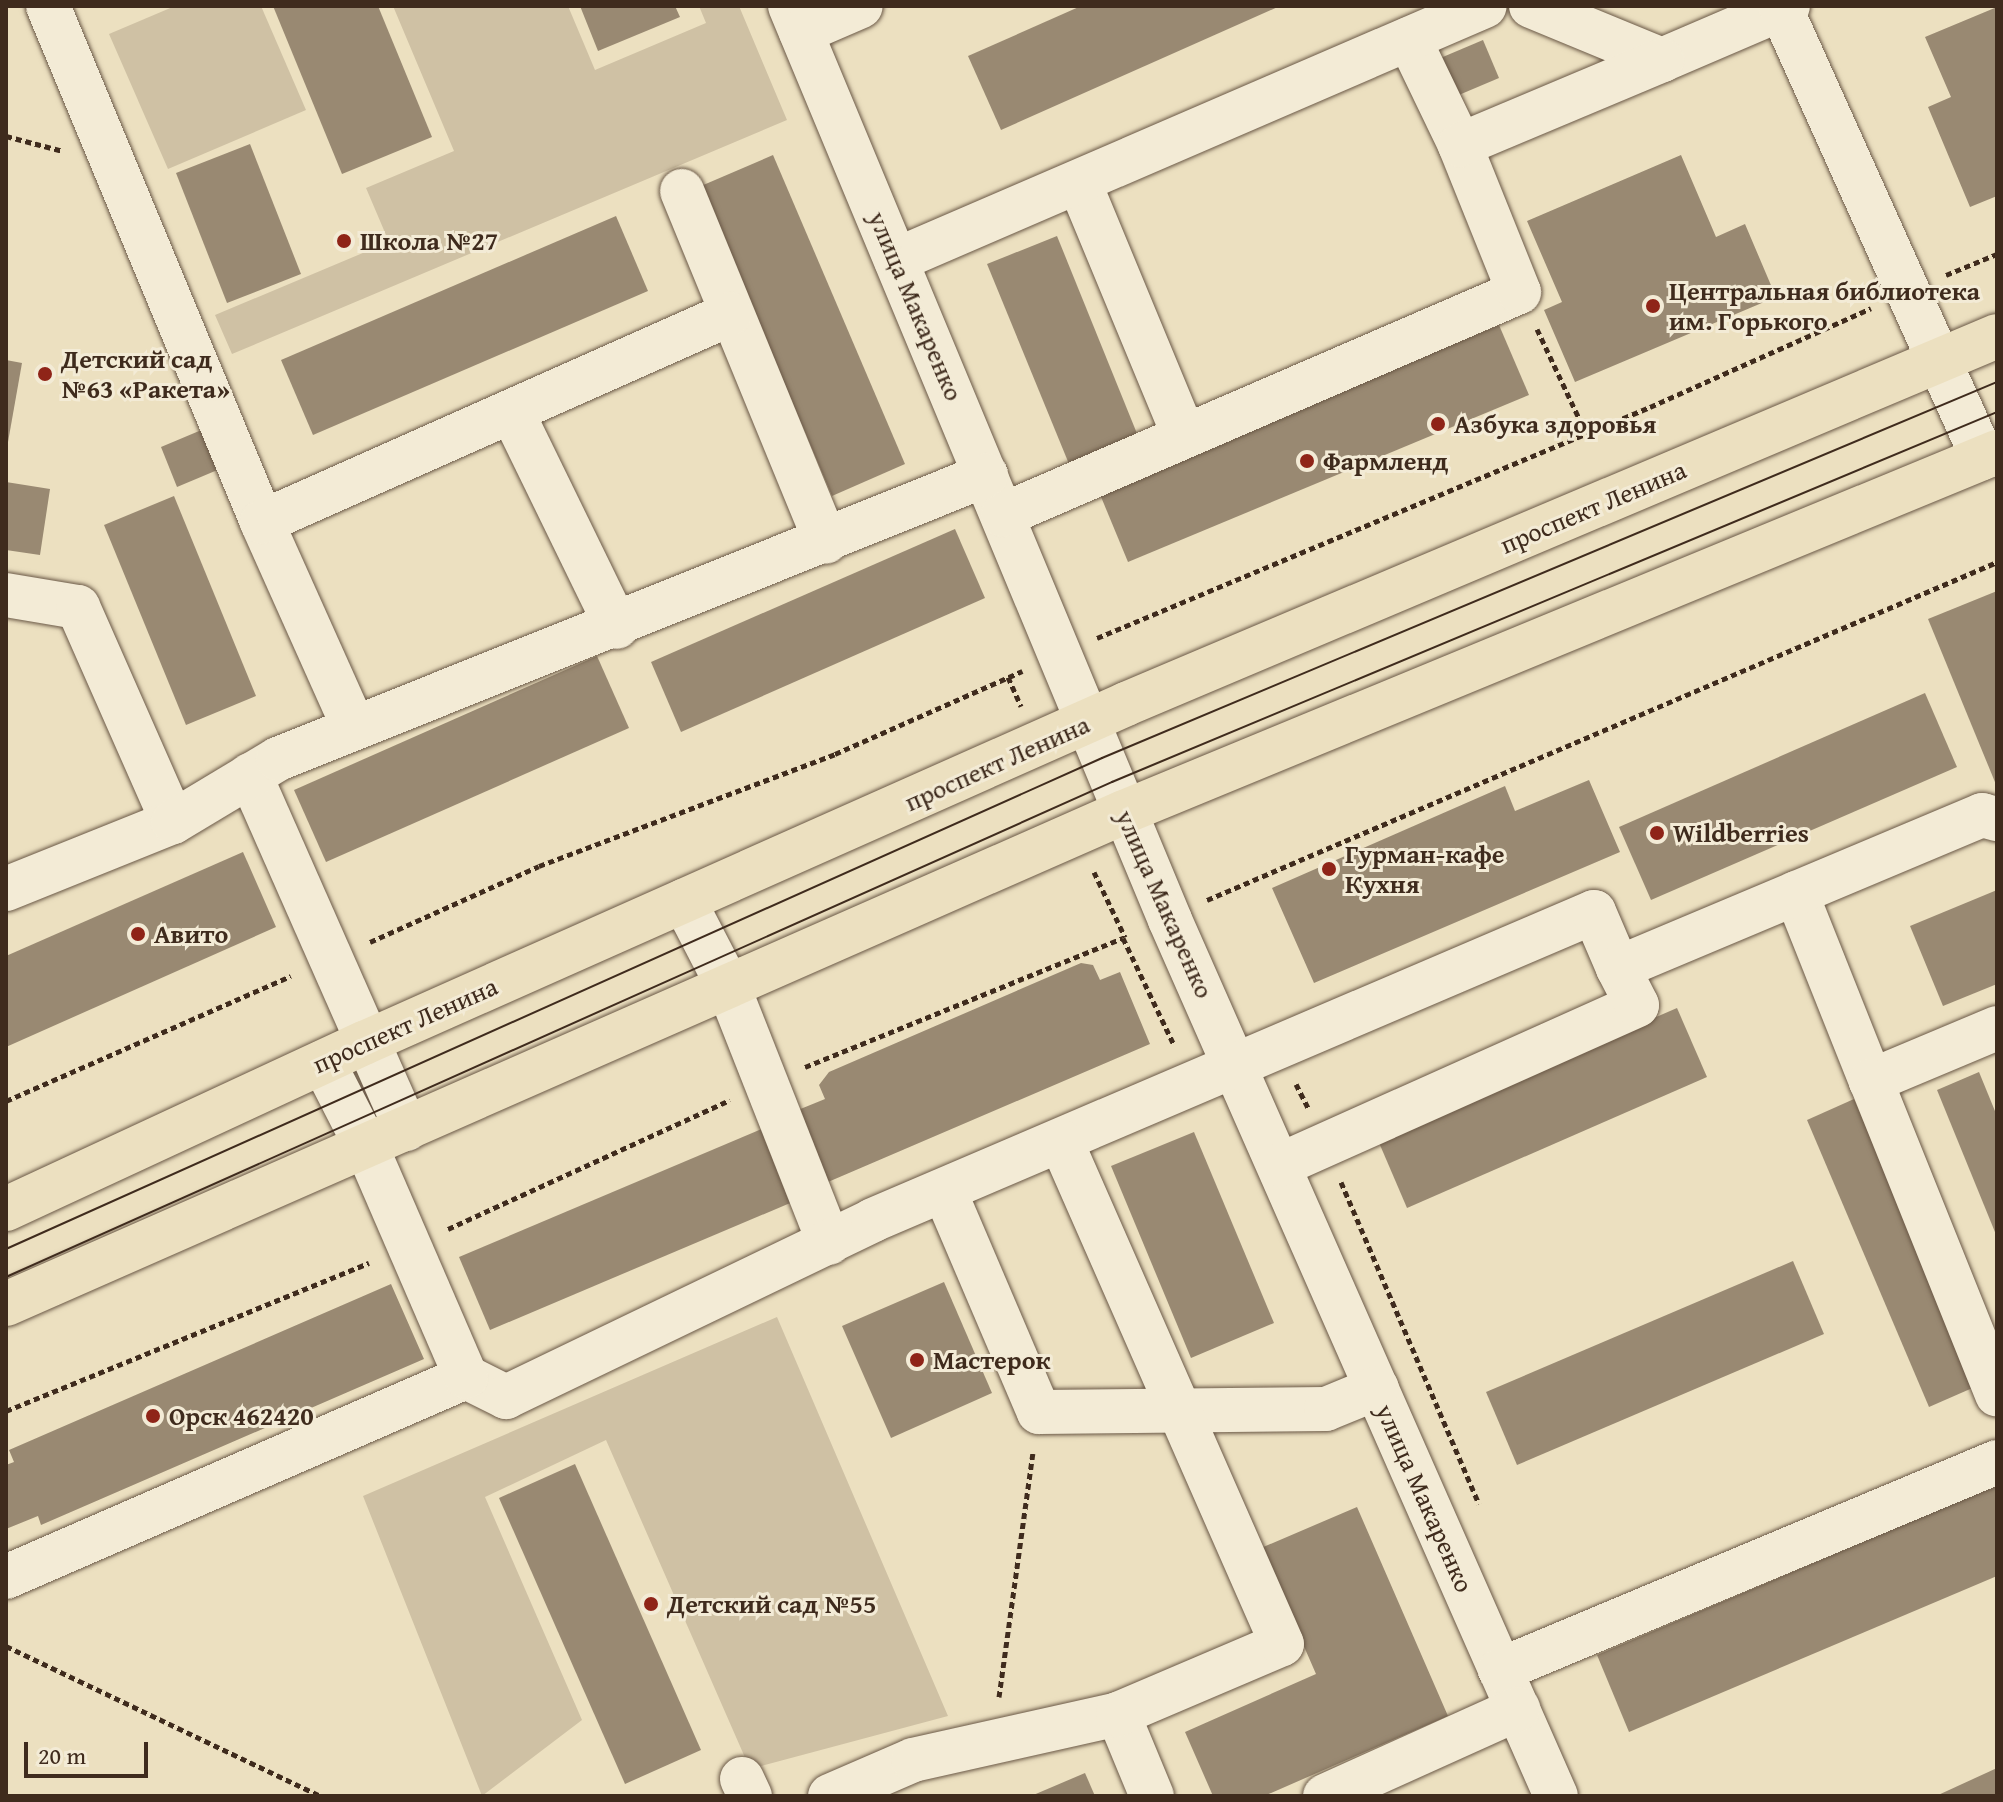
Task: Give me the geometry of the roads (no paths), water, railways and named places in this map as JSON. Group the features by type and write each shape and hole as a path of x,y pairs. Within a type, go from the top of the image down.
{"main road":[{"name":"проспект Ленина","path":"6,1209 364,1043 1126,704 1997,336"},
{"path":"6,1304 1124,812 1990,455"}],"street":[{"path":"48,6 262,522 354,728"},
{"path":"795,19 861,6"},
{"path":"896,260 1485,6"},
{"path":"1531,6 1662,60"},
{"path":"1460,145 1785,8 1937,361 1990,455"},
{"name":"улица Макаренко","path":"795,19 1003,515 1079,646 1088,723 1124,812 1556,1796"},
{"path":"1003,515 1519,292 1460,145 1409,39"},
{"path":"1079,182 1184,436"},
{"path":"682,191 826,542"},
{"path":"262,522 730,314"},
{"path":"512,412 617,627"},
{"path":"6,889 173,822 250,775 354,728 617,627 986,475"},
{"path":"6,595 78,607 173,822"},
{"path":"250,775 364,1043 406,1129"},
{"path":"1618,968 1982,815 1997,819"},
{"path":"1796,893 1997,1395"},
{"path":"684,901 728,986 829,1243"},
{"path":"323,1062 366,1146 466,1377 506,1397 829,1243 1278,1046 1594,912 1637,1005 1280,1165"},
{"path":"1871,1081 1997,1028"},
{"path":"830,1796 913,1760 1118,1714 1282,1644 1061,1141"},
{"path":"945,1192 1039,1412 1180,1414 1326,1409 1377,1388"},
{"path":"6,1577 466,1377"},
{"path":"1325,1796 1509,1690 1997,1462"},
{"path":"1118,1714 1152,1796"}],"tram line":[{"path":"6,1249 1102,758 1997,382"},
{"path":"6,1277 1112,782 1997,412"}],"place":[{"name":"Школа №27","path":"344,241"},
{"name":"Центральная библиотека им. Горького","path":"1653,306"},
{"name":"Детский сад №63 «Ракета»","path":"45,374"},
{"name":"Азбука здоровья","path":"1438,424"},
{"name":"Фармленд","path":"1307,461"},
{"name":"Wildberries","path":"1657,833"},
{"name":"Гурман-кафе Кухня","path":"1329,869"},
{"name":"Авито","path":"138,934"},
{"name":"Мастерок","path":"917,1360"},
{"name":"Орск 462420","path":"153,1416"},
{"name":"Детский сад №55","path":"651,1604"}]}
